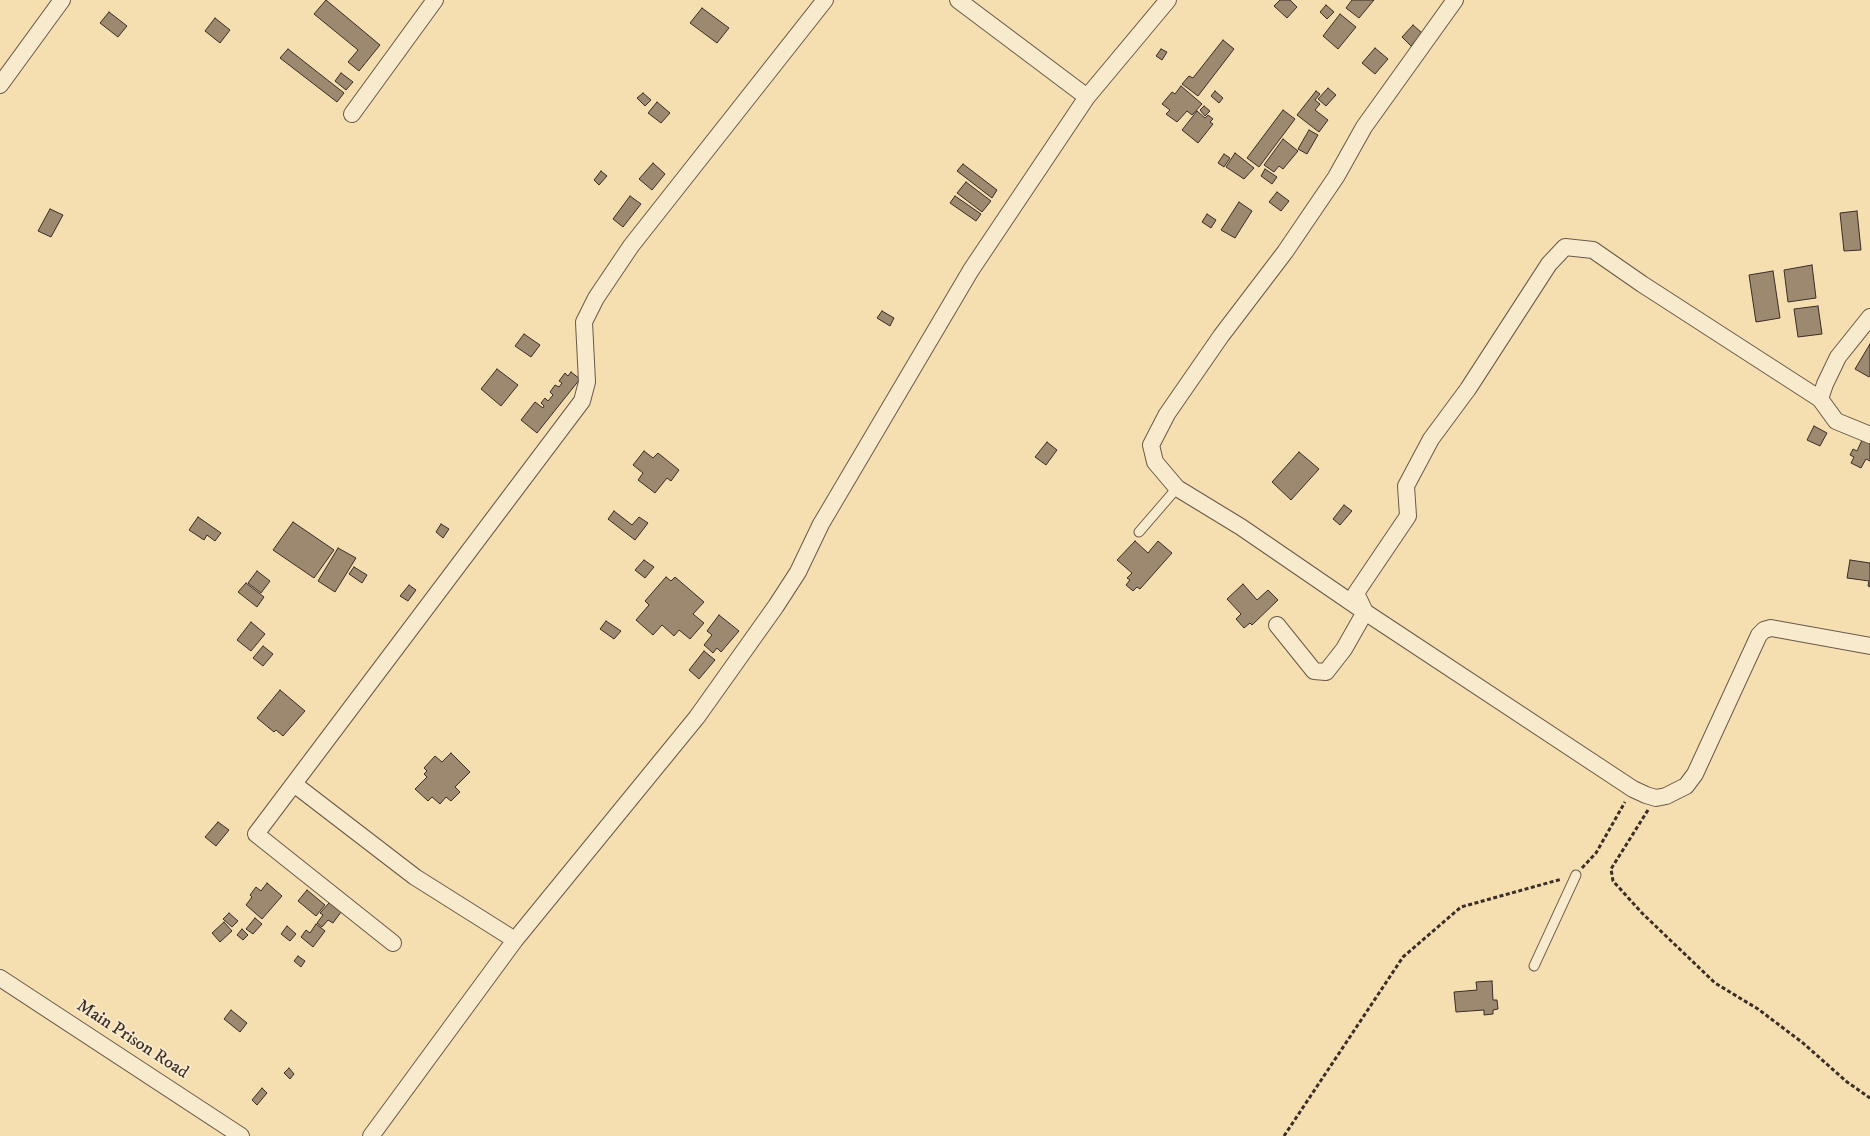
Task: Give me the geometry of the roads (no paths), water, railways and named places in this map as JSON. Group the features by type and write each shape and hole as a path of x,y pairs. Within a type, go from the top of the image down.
{"street":[{"path":"0,84 62,0"},
{"path":"352,114 435,0"},
{"path":"394,943 256,834 582,401 587,382 584,322 596,298 631,246 825,0"},
{"path":"958,0 1087,97"},
{"path":"371,1136 515,940 697,717 776,606 798,572 821,524 971,270 1087,97 1168,0"},
{"path":"1455,0 1364,127 1336,177 1285,252 1221,336 1167,414 1151,445 1155,462 1177,488 1241,527 1365,612 1633,789 1656,798 1666,796 1686,786 1695,774 1759,635 1764,630 1771,628 1870,646"},
{"path":"1365,612 1356,593 1408,516 1406,486 1431,439 1468,389 1549,264 1565,246 1593,250 1642,284 1820,399 1836,421 1870,435"},
{"path":"1820,399 1838,357 1870,317"},
{"path":"1277,625 1314,671 1326,672 1344,649 1365,612"},
{"path":"294,784 416,877 515,940"},
{"name":"Main Prison Road","path":"0,978 241,1136"}],"lane":[{"path":"1140,532 1177,488"},
{"path":"1534,966 1576,875"}]}
